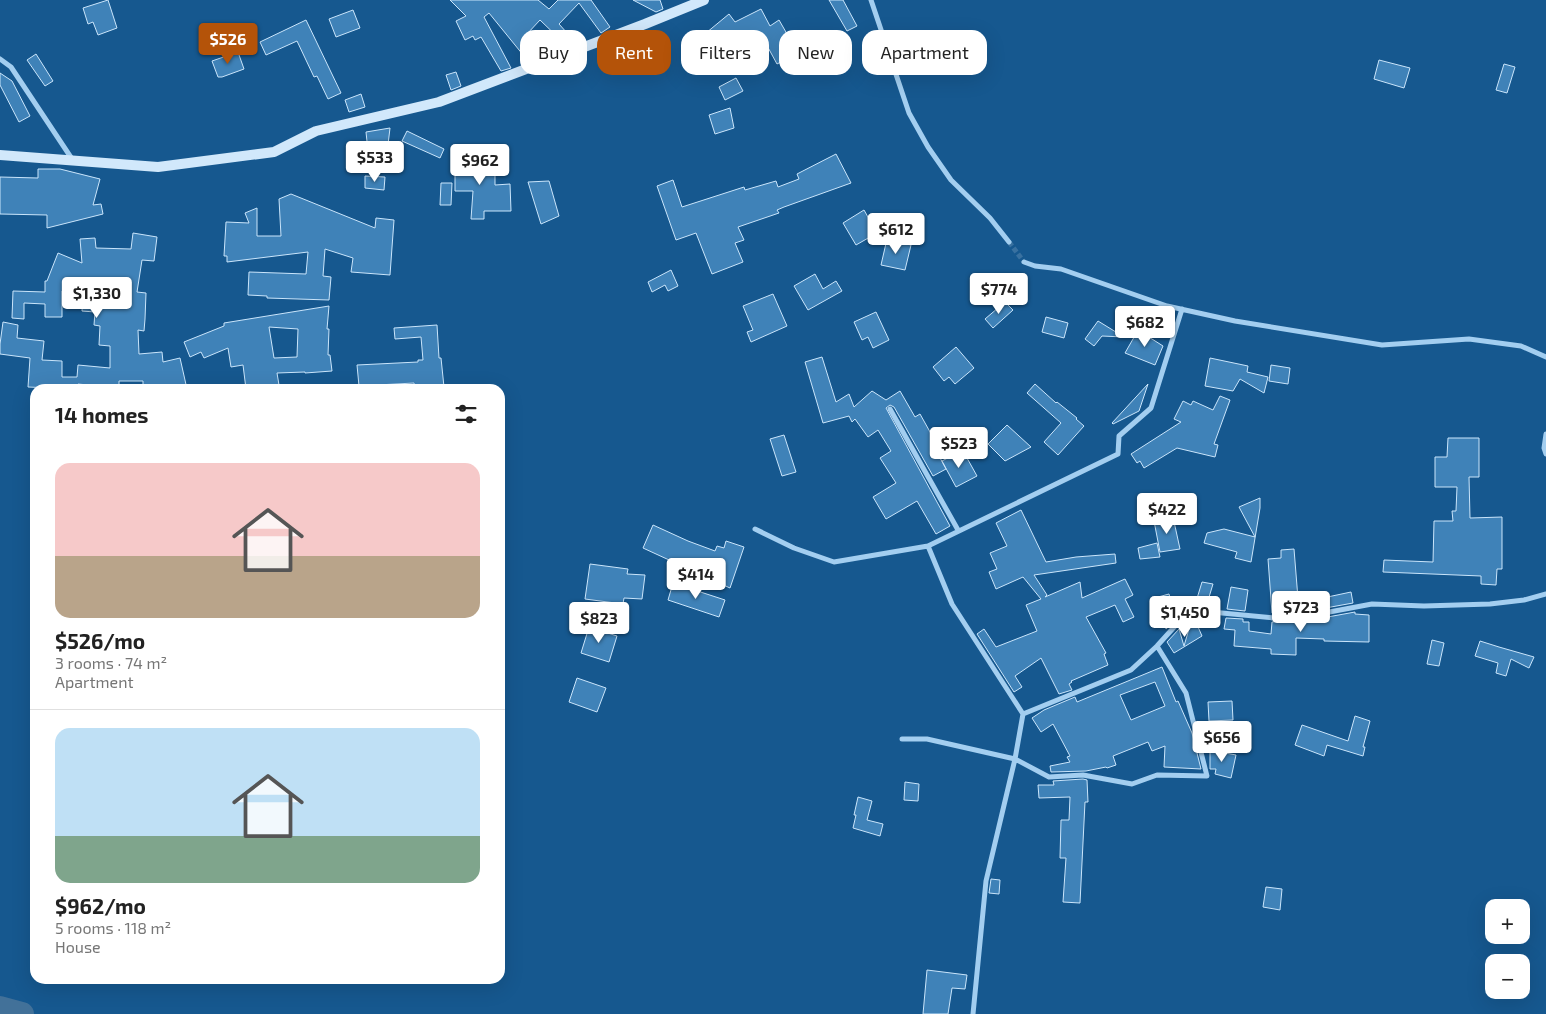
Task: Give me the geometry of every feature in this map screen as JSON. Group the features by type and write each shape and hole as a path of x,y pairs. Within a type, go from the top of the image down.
{"street":[{"path":"0,155 158,167 274,152 316,131 439,102 704,0"},
{"path":"871,0 910,113 928,147 951,180 990,218 1009,242"},
{"path":"0,59 11,67 73,160"},
{"path":"1024,262 1035,266 1061,269 1167,306 1235,321 1382,345 1469,339 1521,346 1546,357"},
{"path":"755,529 794,548 834,562 928,546 1118,454 1119,436 1151,408 1182,309"},
{"path":"890,409 958,530"},
{"path":"1546,434 1544,448 1546,454"},
{"path":"928,546 952,604 1023,714 1015,759 986,881 973,1014"},
{"path":"1023,714 1131,670 1176,625 1201,611 1274,618 1324,613 1372,604 1424,606 1490,604 1524,600 1546,594"},
{"path":"902,739 927,739 1015,759 1049,777 1083,775 1132,784 1158,775 1207,776 1186,693 1157,646"}],"building":[{"path":"108,0 117,28 98,35 93,22 88,24 83,8"},
{"path":"450,0 538,0 549,9 558,0 591,0 610,27 606,30 599,30 579,3 559,24 564,30 550,30 540,20 531,30 520,30 520,51 489,13 484,17 511,68 501,71 481,37 475,40 473,36 465,40 456,21 466,16"},
{"path":"633,0 660,0 663,9 656,12"},
{"path":"829,0 843,0 857,26 846,30"},
{"path":"761,9 770,26 779,20 785,30 779,30 779,63 777,64 769,49 769,30 710,30 729,14 735,22"},
{"path":"353,10 360,28 336,37 329,19"},
{"path":"306,20 341,93 328,99 317,76 314,77 297,41 266,55 260,42"},
{"path":"238,52 244,69 218,77 212,61"},
{"path":"36,54 53,81 45,86 27,60"},
{"path":"1379,60 1410,68 1404,88 1374,79"},
{"path":"1504,64 1515,67 1507,93 1496,90"},
{"path":"456,72 461,86 451,90 446,75"},
{"path":"0,73 12,81 30,116 19,122 0,85"},
{"path":"736,78 743,91 725,100 719,87"},
{"path":"361,94 365,107 349,112 345,100"},
{"path":"730,108 734,128 715,134 709,115"},
{"path":"390,128 387,153 368,151 366,132"},
{"path":"407,131 444,149 440,158 402,141"},
{"path":"455,152 479,152 479,176 495,175 495,185 510,184 511,211 484,211 484,219 471,219 473,191 455,191"},
{"path":"836,154 851,183 784,207 777,210 779,213 738,227 744,240 735,243 743,262 712,274 696,233 676,240 657,186 673,180 682,207 744,187 745,190 776,181 778,187 799,179 797,174"},
{"path":"38,169 60,169 100,179 93,205 101,204 103,214 47,228 47,215 0,214 0,177 38,178"},
{"path":"365,176 385,177 384,190 365,188"},
{"path":"549,181 559,216 541,224 528,182"},
{"path":"441,183 452,183 451,205 440,205"},
{"path":"291,194 375,228 376,218 394,220 390,275 351,272 353,258 325,249 323,276 331,277 329,300 267,298 267,296 248,295 249,272 306,274 308,252 227,262 227,256 224,256 226,222 249,223 245,213 257,208 257,236 281,236 279,199"},
{"path":"864,210 877,233 856,245 843,223"},
{"path":"133,233 157,237 154,261 142,260 137,292 146,293 144,331 138,330 139,354 162,352 163,362 180,358 186,384 143,384 143,381 119,381 119,384 30,384 30,387 28,387 30,358 0,354 3,322 18,325 17,338 44,341 42,360 62,361 62,377 77,377 78,365 110,368 110,346 99,345 100,326 94,325 95,312 82,311 83,293 62,291 62,317 45,317 45,304 24,303 24,319 12,318 13,291 45,292 45,281 47,281 58,253 82,263 80,239 95,238 96,248 131,249"},
{"path":"887,239 911,245 905,270 881,265"},
{"path":"671,270 678,286 668,291 665,285 652,292 648,282"},
{"path":"815,274 823,289 836,281 842,291 808,310 794,286"},
{"path":"773,294 787,326 751,342 747,332 753,330 743,306"},
{"path":"1005,302 1013,310 993,328 985,319"},
{"path":"329,306 327,329 329,329 328,355 330,355 332,371 277,373 279,384 245,384 243,365 231,367 228,348 204,358 201,352 190,357 184,342 224,326 224,323","holes":["269,327 298,329 297,357 274,358"]},
{"path":"876,312 889,340 873,348 868,337 862,340 854,322"},
{"path":"1046,317 1068,323 1064,338 1042,332"},
{"path":"1098,321 1124,337 1102,336 1094,346 1085,339"},
{"path":"437,325 439,358 441,358 444,384 359,384 357,365 418,362 418,360 423,360 421,337 395,339 394,328"},
{"path":"1137,332 1141,332 1163,346 1155,365 1125,353"},
{"path":"956,347 974,368 955,384 949,377 944,381 933,367"},
{"path":"822,357 836,402 849,394 854,407 872,391 886,400 900,391 915,417 920,414 934,439 931,441 946,469 933,476 894,407 890,405 886,408 950,526 936,534 917,501 886,519 873,497 896,483 880,458 891,451 878,430 868,437 855,419 852,422 849,416 823,423 805,362"},
{"path":"1210,358 1248,366 1247,372 1268,377 1264,393 1240,379 1233,391 1205,386"},
{"path":"1271,365 1290,368 1288,384 1269,381"},
{"path":"1035,384 1056,403 1077,418 1084,426 1058,455 1044,442 1061,423 1027,393"},
{"path":"1148,384 1139,411 1113,424 1112,423"},
{"path":"1220,396 1230,400 1214,444 1218,445 1215,457 1177,448 1144,468 1140,461 1137,463 1131,454 1181,422 1174,419 1183,401 1191,405 1193,401 1213,410"},
{"path":"1007,425 1031,447 1005,461 988,444"},
{"path":"784,435 796,472 782,476 770,439"},
{"path":"1448,438 1479,438 1479,477 1469,477 1470,518 1502,517 1502,569 1497,569 1496,585 1481,584 1481,576 1383,572 1384,560 1433,562 1434,521 1453,521 1452,511 1456,511 1457,487 1435,487 1435,457 1447,457"},
{"path":"961,451 977,476 956,487 942,461"},
{"path":"1260,498 1260,508 1251,562 1235,558 1237,552 1204,543 1207,533 1224,529 1255,537 1239,507"},
{"path":"1021,510 1046,562 1076,557 1115,554 1116,563 1034,575 1047,595 1045,597 1080,582 1082,598 1125,579 1133,595 1125,599 1134,617 1123,622 1115,605 1086,617 1106,653 1104,654 1108,665 1071,681 1069,684 1072,690 1059,694 1041,658 1015,676 1022,687 1014,692 977,634 984,629 996,647 1037,631 1026,605 1041,599 1023,577 996,589 989,572 997,569 990,553 1007,546 996,523"},
{"path":"1173,517 1180,549 1160,552 1154,521"},
{"path":"653,525 715,551 717,546 724,548 726,541 744,547 730,588 643,548"},
{"path":"1157,543 1160,557 1140,559 1138,548"},
{"path":"1294,549 1299,611 1272,613 1268,559 1281,558 1281,550"},
{"path":"590,564 628,569 627,574 645,575 642,599 624,598 623,604 585,599"},
{"path":"1202,582 1213,584 1206,607 1195,605"},
{"path":"673,583 725,600 719,617 668,600"},
{"path":"1231,587 1248,590 1245,611 1227,609"},
{"path":"1351,592 1353,603 1320,609 1318,599"},
{"path":"1169,594 1176,620 1166,629 1158,597"},
{"path":"1355,612 1355,614 1369,615 1369,642 1296,638 1296,655 1271,654 1271,649 1234,646 1235,630 1224,629 1226,618 1243,619 1243,622 1249,622 1249,631 1271,634 1272,622 1300,620 1300,622 1323,622 1322,618"},
{"path":"1195,620 1202,636 1174,653 1167,642 1179,629 1184,646 1191,622"},
{"path":"589,627 617,636 609,662 581,653"},
{"path":"1432,640 1444,643 1439,666 1427,664"},
{"path":"1480,641 1534,657 1529,668 1511,659 1506,676 1496,673 1498,663 1475,656"},
{"path":"1162,667 1176,702 1178,701 1192,733 1201,769 1164,767 1165,746 1152,751 1148,742 1113,756 1116,765 1107,768 1051,772 1050,766 1070,762 1067,757 1070,756 1053,724 1041,732 1032,718 1044,710 1075,697 1077,702","holes":["1155,682 1165,706 1131,720 1120,695"]},
{"path":"577,678 606,688 597,712 569,702"},
{"path":"1232,701 1233,720 1209,721 1208,702"},
{"path":"1355,716 1370,721 1363,747 1365,747 1363,756 1327,745 1324,756 1295,745 1302,725 1348,741"},
{"path":"1210,750 1236,755 1231,778 1215,774 1216,769 1210,769"},
{"path":"1087,780 1088,802 1085,802 1080,903 1063,902 1066,858 1060,858 1061,820 1069,820 1070,797 1039,798 1038,785 1054,785 1053,781"},
{"path":"905,782 919,784 918,801 904,800"},
{"path":"858,797 872,801 867,820 883,824 880,836 853,828"},
{"path":"991,879 1000,880 999,894 989,893"},
{"path":"1266,887 1282,889 1280,910 1263,907"},
{"path":"927,970 967,975 965,989 952,988 948,1014 923,1014"}],"waterway":[{"path":"0,1008 22,1014"}],"tunnel":[{"path":"1009,242 1024,262"}]}
